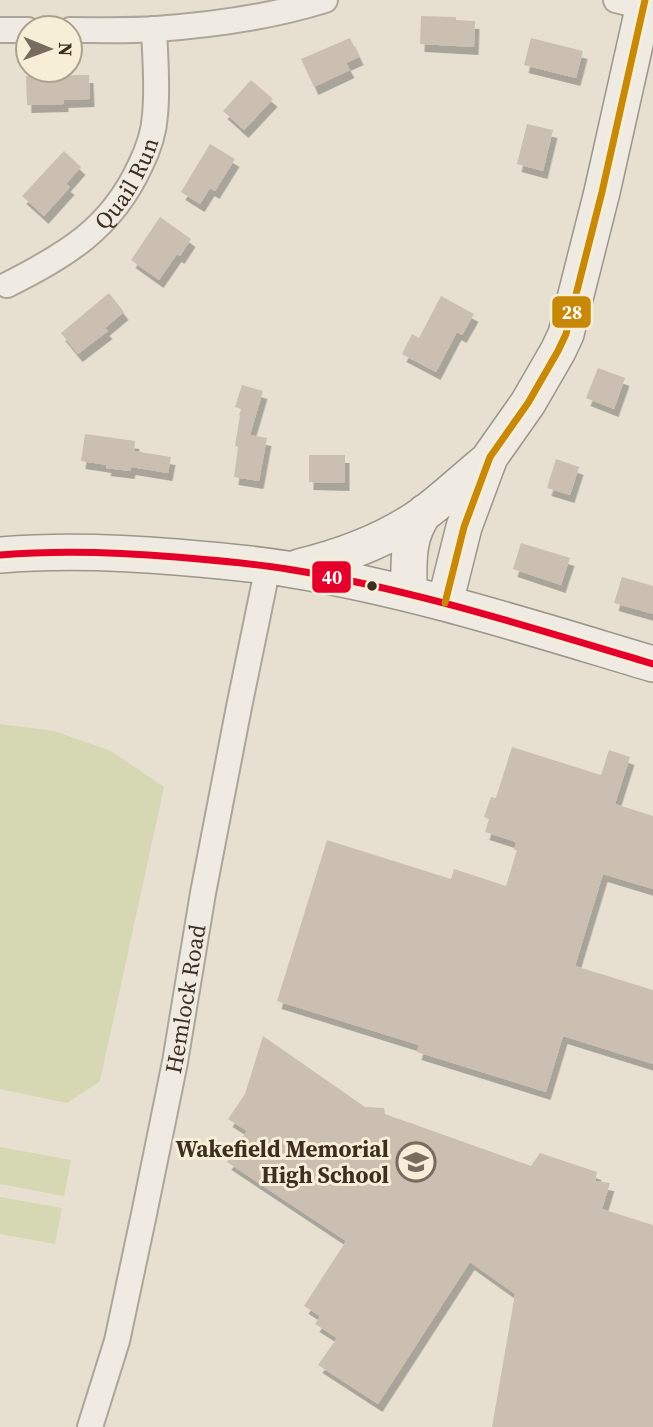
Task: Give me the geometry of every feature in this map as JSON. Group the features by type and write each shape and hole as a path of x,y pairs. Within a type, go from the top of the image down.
{"main road":[{"path":"445,603 464,527 490,457 538,386 566,334 602,192 635,2"},
{"path":"279,567 350,553 384,537 425,512 490,457"},
{"path":"409,593 411,541 425,512"},
{"path":"0,555 71,551 113,552 279,567 409,593 653,664"}],"street":[{"path":"84,30 153,29 193,25 265,15 325,0"},
{"name":"Quail Run","path":"7,285 51,262 93,232 116,207 136,176 148,151 155,116 156,68 153,29"},
{"name":"Hemlock Road","path":"90,1427 117,1341 144,1214 175,1062 239,707 279,567"}],"green space":[{"path":"0,724 54,731 111,751 164,787 100,1081 67,1103 0,1089"},
{"path":"0,1147 71,1160 64,1196 0,1184"},
{"path":"0,1197 62,1208 55,1244 0,1234"}],"building":[{"path":"421,16 456,17 456,20 475,21 474,47 420,44"},
{"path":"350,38 359,57 346,63 350,70 314,87 301,59"},
{"path":"531,38 583,51 576,78 524,65"},
{"path":"84,75 89,75 90,99 64,100 64,104 27,105 26,84 84,84"},
{"path":"251,80 273,99 244,130 223,111"},
{"path":"527,124 553,130 543,171 517,164"},
{"path":"210,144 235,159 215,191 210,188 200,204 181,192"},
{"path":"64,151 81,167 66,184 70,187 44,216 22,196"},
{"path":"160,217 191,239 159,280 131,260"},
{"path":"109,293 124,312 105,328 108,331 78,354 61,333"},
{"path":"441,296 474,314 462,335 457,332 436,372 402,354 412,334 419,338"},
{"path":"598,368 625,378 614,409 586,398"},
{"path":"242,385 263,391 250,435 267,438 259,481 234,477 238,447 235,446 241,409 235,407"},
{"path":"85,434 135,441 134,451 171,457 168,473 131,467 130,471 106,468 107,465 81,461"},
{"path":"309,455 345,455 345,483 309,482"},
{"path":"556,459 579,467 570,495 547,488"},
{"path":"521,543 570,558 561,585 513,569"},
{"path":"622,577 653,586 653,614 614,603"},
{"path":"512,747 601,775 609,750 630,757 615,804 653,816 653,889 603,874 575,966 653,990 653,1064 563,1036 546,1092 417,1052 419,1045 277,1001 327,840 451,879 454,869 506,886 517,850 514,850 516,842 485,832 489,819 484,817 491,797 496,798"},
{"path":"263,1036 365,1107 384,1108 385,1114 531,1166 540,1153 597,1172 595,1181 610,1183 602,1209 653,1225 653,1427 492,1427 515,1294 470,1262 378,1404 318,1365 337,1338 315,1324 320,1316 304,1306 346,1241 227,1162 247,1131 228,1119 245,1094"}],"transit line":[{"name":"28","path":"445,603 464,527 490,457 528,403 566,334 602,192 645,0"},
{"name":"40","path":"0,555 66,552 132,554 287,569 426,598 653,664"}],"place":[{"name":"Wakefield Memorial High School","path":"416,1162"}]}
